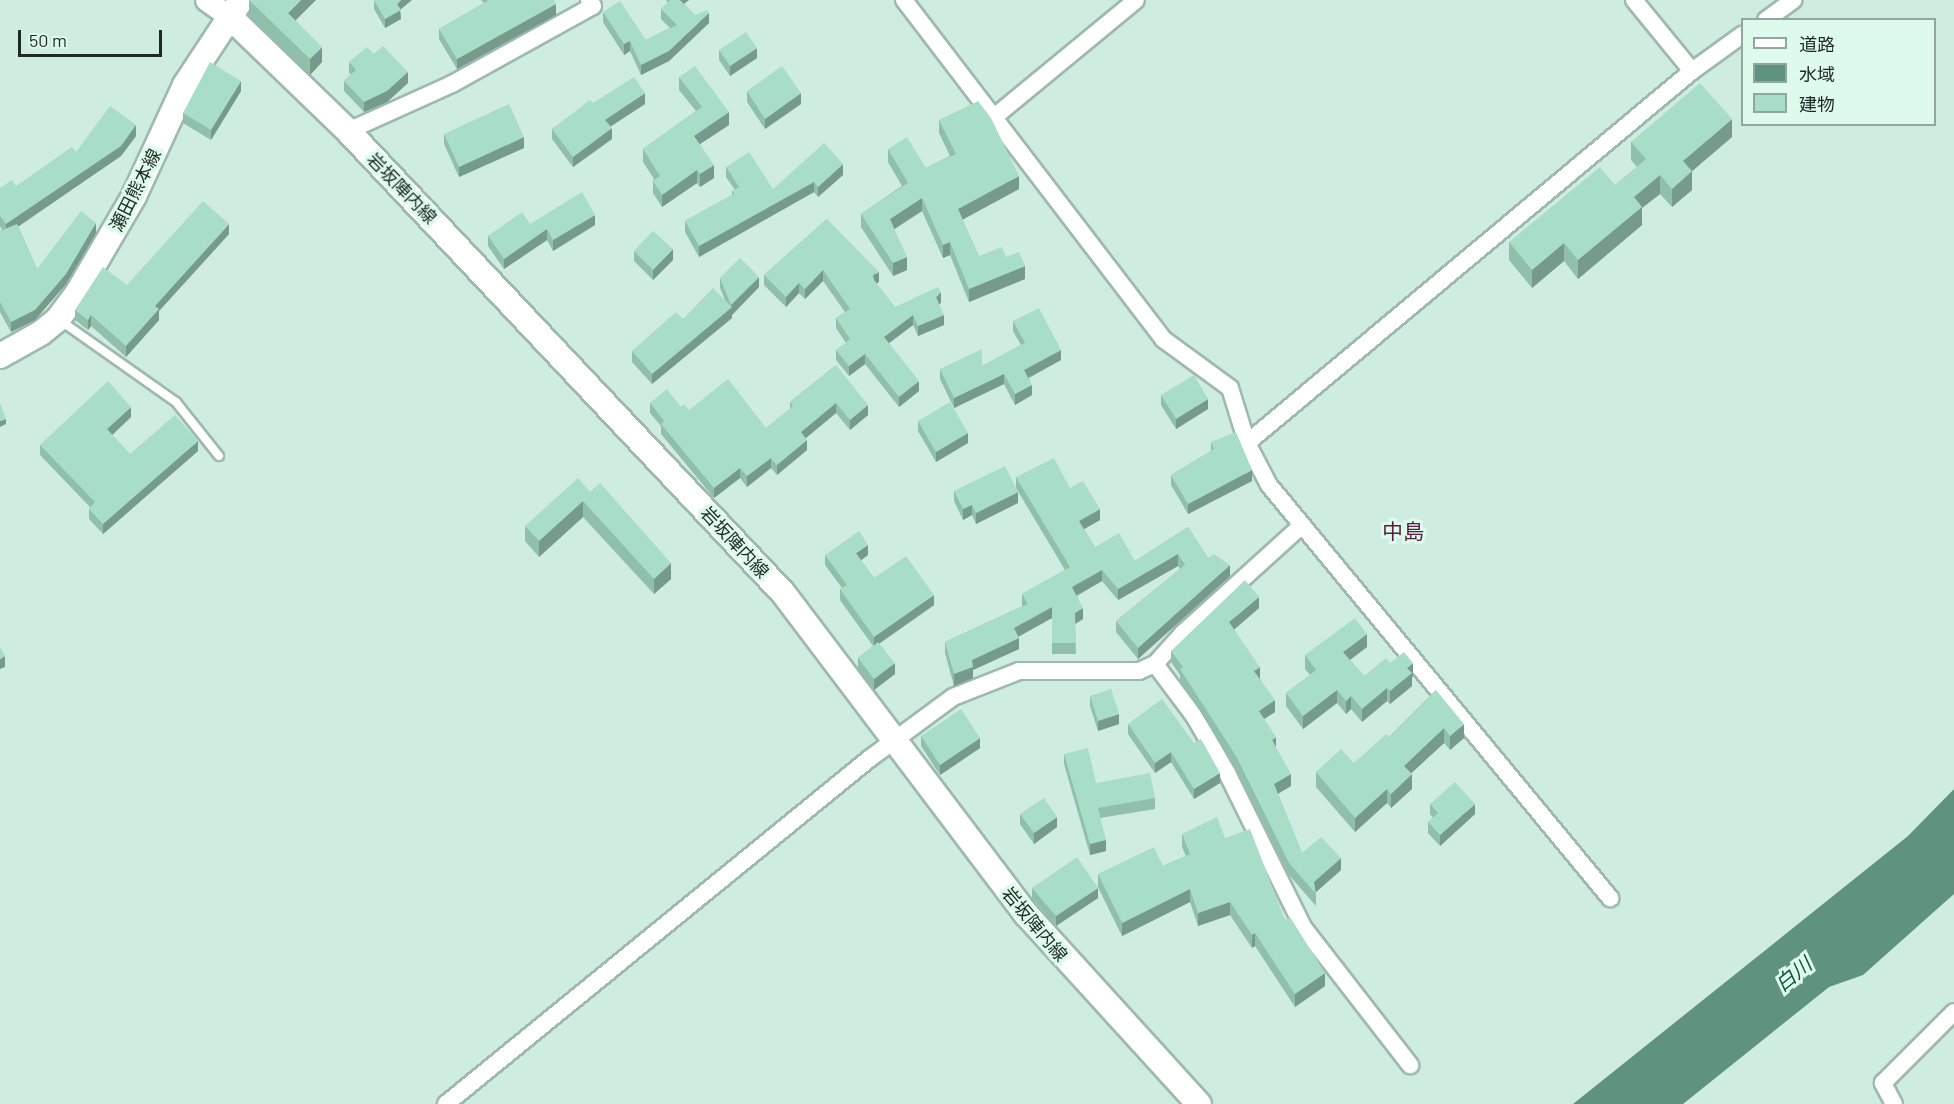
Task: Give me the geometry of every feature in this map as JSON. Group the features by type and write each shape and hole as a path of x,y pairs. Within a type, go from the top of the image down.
{"main road":[{"name":"岩坂陣内線","path":"235,8 783,594 1026,914 1199,1104"},
{"name":"瀬田熊本線","path":"0,356 58,319 104,251 134,196 185,85 235,8"}],"street":[{"path":"206,0 235,8"},
{"path":"348,131 452,84 593,6 589,0"},
{"path":"904,0 1163,339 1230,388 1247,443 1269,485 1610,898"},
{"path":"993,118 1136,0"},
{"path":"1634,0 1692,71"},
{"path":"1769,18 1794,0"},
{"path":"1247,443 1692,71 1741,36"},
{"path":"446,1104 895,741 953,697 1018,671 1139,671 1155,664 1183,633 1301,526"},
{"path":"1155,664 1194,716 1227,773 1303,927 1410,1065"},
{"path":"1894,1104 1883,1083 1954,1012"}],"lane":[{"path":"58,319 176,402 219,456"}],"water":[{"name":"白川","path":"1954,789 1954,894 1863,975 1829,987 1683,1104 1573,1104 1908,836"}],"building":[{"path":"249,0 301,0 288,13 322,47 310,59"},
{"path":"374,0 401,0 397,4 401,10 385,19"},
{"path":"489,0 554,0 556,4 457,59 439,29"},
{"path":"670,0 680,0 695,15 707,10 709,13 669,51 641,65 630,41 624,44 603,12 620,1 646,40 677,25 661,9"},
{"path":"746,32 757,48 730,66 719,50"},
{"path":"383,46 408,72 387,91 364,102 344,81 356,70 349,62 367,47 374,54"},
{"path":"210,62 241,81 211,130 183,113"},
{"path":"695,66 729,112 694,136 714,165 700,174 697,170 662,195 653,181 660,176 643,149 702,107 679,77"},
{"path":"782,66 801,93 765,119 747,91"},
{"path":"634,77 645,93 605,120 612,128 573,157 552,129 590,100 593,103"},
{"path":"1700,83 1732,119 1683,161 1692,171 1672,189 1660,175 1634,197 1642,207 1578,260 1564,243 1532,270 1509,242 1600,167 1615,185 1646,159 1631,142"},
{"path":"978,101 991,118 1019,176 958,209 979,256 1002,247 1006,257 1019,252 1025,266 969,289 950,242 943,245 922,198 890,219 907,257 893,263 861,214 908,183 888,149 907,137 926,168 956,154 939,120"},
{"path":"509,104 524,137 459,167 444,134"},
{"path":"110,106 136,125 121,146 6,224 0,216 0,188 12,180 16,186 72,147 76,152"},
{"path":"824,143 843,164 818,187 814,182 699,246 685,221 734,194 732,191 739,187 726,167 749,152 773,189"},
{"path":"582,192 595,215 553,240 547,229 504,259 488,236 522,212 530,224"},
{"path":"203,201 229,224 155,306 159,309 126,346 91,315 88,320 75,310 103,267 127,285"},
{"path":"81,211 96,223 66,274 35,310 11,322 0,302 0,231 17,224 37,269"},
{"path":"827,219 879,272 873,275 874,280 895,307 938,287 941,292 936,297 944,315 918,326 913,315 884,337 919,381 899,397 865,354 849,366 836,350 850,339 836,318 850,309 823,270 805,289 799,283 786,297 764,275"},
{"path":"653,231 673,249 653,270 634,251"},
{"path":"740,258 759,277 731,305 720,278"},
{"path":"713,288 732,307 652,374 632,351 676,312 683,319"},
{"path":"1039,308 1061,350 1024,370 1032,385 1015,394 1004,374 954,398 940,369 982,349 982,366 1025,343 1013,321"},
{"path":"836,365 868,405 850,420 836,403 801,432 807,440 777,465 771,458 747,476 740,468 714,488 661,424 664,421 650,403 667,389 681,407 684,404 689,410 728,379 766,428 793,406 790,402"},
{"path":"1194,375 1208,399 1176,419 1161,395"},
{"path":"108,381 131,407 107,429 130,454 175,415 198,441 103,524 89,509 95,502 40,445"},
{"path":"950,402 968,433 936,452 918,421"},
{"path":"0,403 6,419 0,421"},
{"path":"1236,432 1252,470 1188,504 1171,475 1214,449 1211,442"},
{"path":"1054,458 1070,488 1083,481 1100,509 1079,521 1095,547 1119,533 1135,561 1188,527 1208,558 1214,554 1230,565 1138,648 1116,621 1185,565 1178,554 1118,589 1102,570 1072,587 1083,608 1075,613 1076,643 1052,643 1052,607 1014,628 1019,638 972,660 973,667 954,674 945,642 1028,604 1022,594 1070,567 1016,477"},
{"path":"1005,466 1018,492 976,513 972,505 963,509 954,491"},
{"path":"578,478 590,492 600,483 671,563 654,579 583,501 539,541 525,526"},
{"path":"859,531 868,545 856,553 874,578 906,556 934,595 874,637 840,589 847,585 825,555"},
{"path":"1245,580 1259,597 1229,622 1260,667 1254,671 1275,700 1259,711 1276,737 1272,740 1291,774 1274,784 1302,853 1321,837 1341,858 1314,882 1316,894 1289,863 1236,756 1180,669 1183,667 1171,651"},
{"path":"1355,618 1367,634 1343,652 1364,676 1386,658 1390,663 1404,652 1413,663 1407,668 1412,673 1390,691 1387,688 1362,709 1351,696 1346,701 1337,690 1303,716 1286,693 1316,670 1305,655"},
{"path":"878,642 895,663 874,679 858,658"},
{"path":"0,647 5,656 0,659"},
{"path":"1111,689 1119,714 1098,721 1090,696"},
{"path":"1436,690 1464,724 1450,736 1444,728 1404,766 1412,774 1391,794 1387,789 1355,818 1316,772 1341,749 1354,763 1386,734 1389,737"},
{"path":"1162,699 1194,743 1201,739 1220,773 1194,789 1171,752 1155,763 1128,724"},
{"path":"961,709 980,738 940,765 921,736"},
{"path":"1088,748 1096,783 1150,773 1155,798 1098,808 1106,840 1090,844 1064,754"},
{"path":"1455,782 1475,804 1440,835 1428,822 1438,813 1430,804"},
{"path":"1044,798 1057,817 1034,833 1020,814"},
{"path":"1217,817 1225,838 1250,829 1285,920 1290,917 1325,973 1295,994 1255,933 1252,935 1230,902 1198,913 1190,889 1122,923 1098,874 1154,847 1163,866 1190,854 1182,834"},
{"path":"1077,857 1098,888 1056,916 1032,888"}],"district":[{"name":"中島","path":"1403,531"}]}
